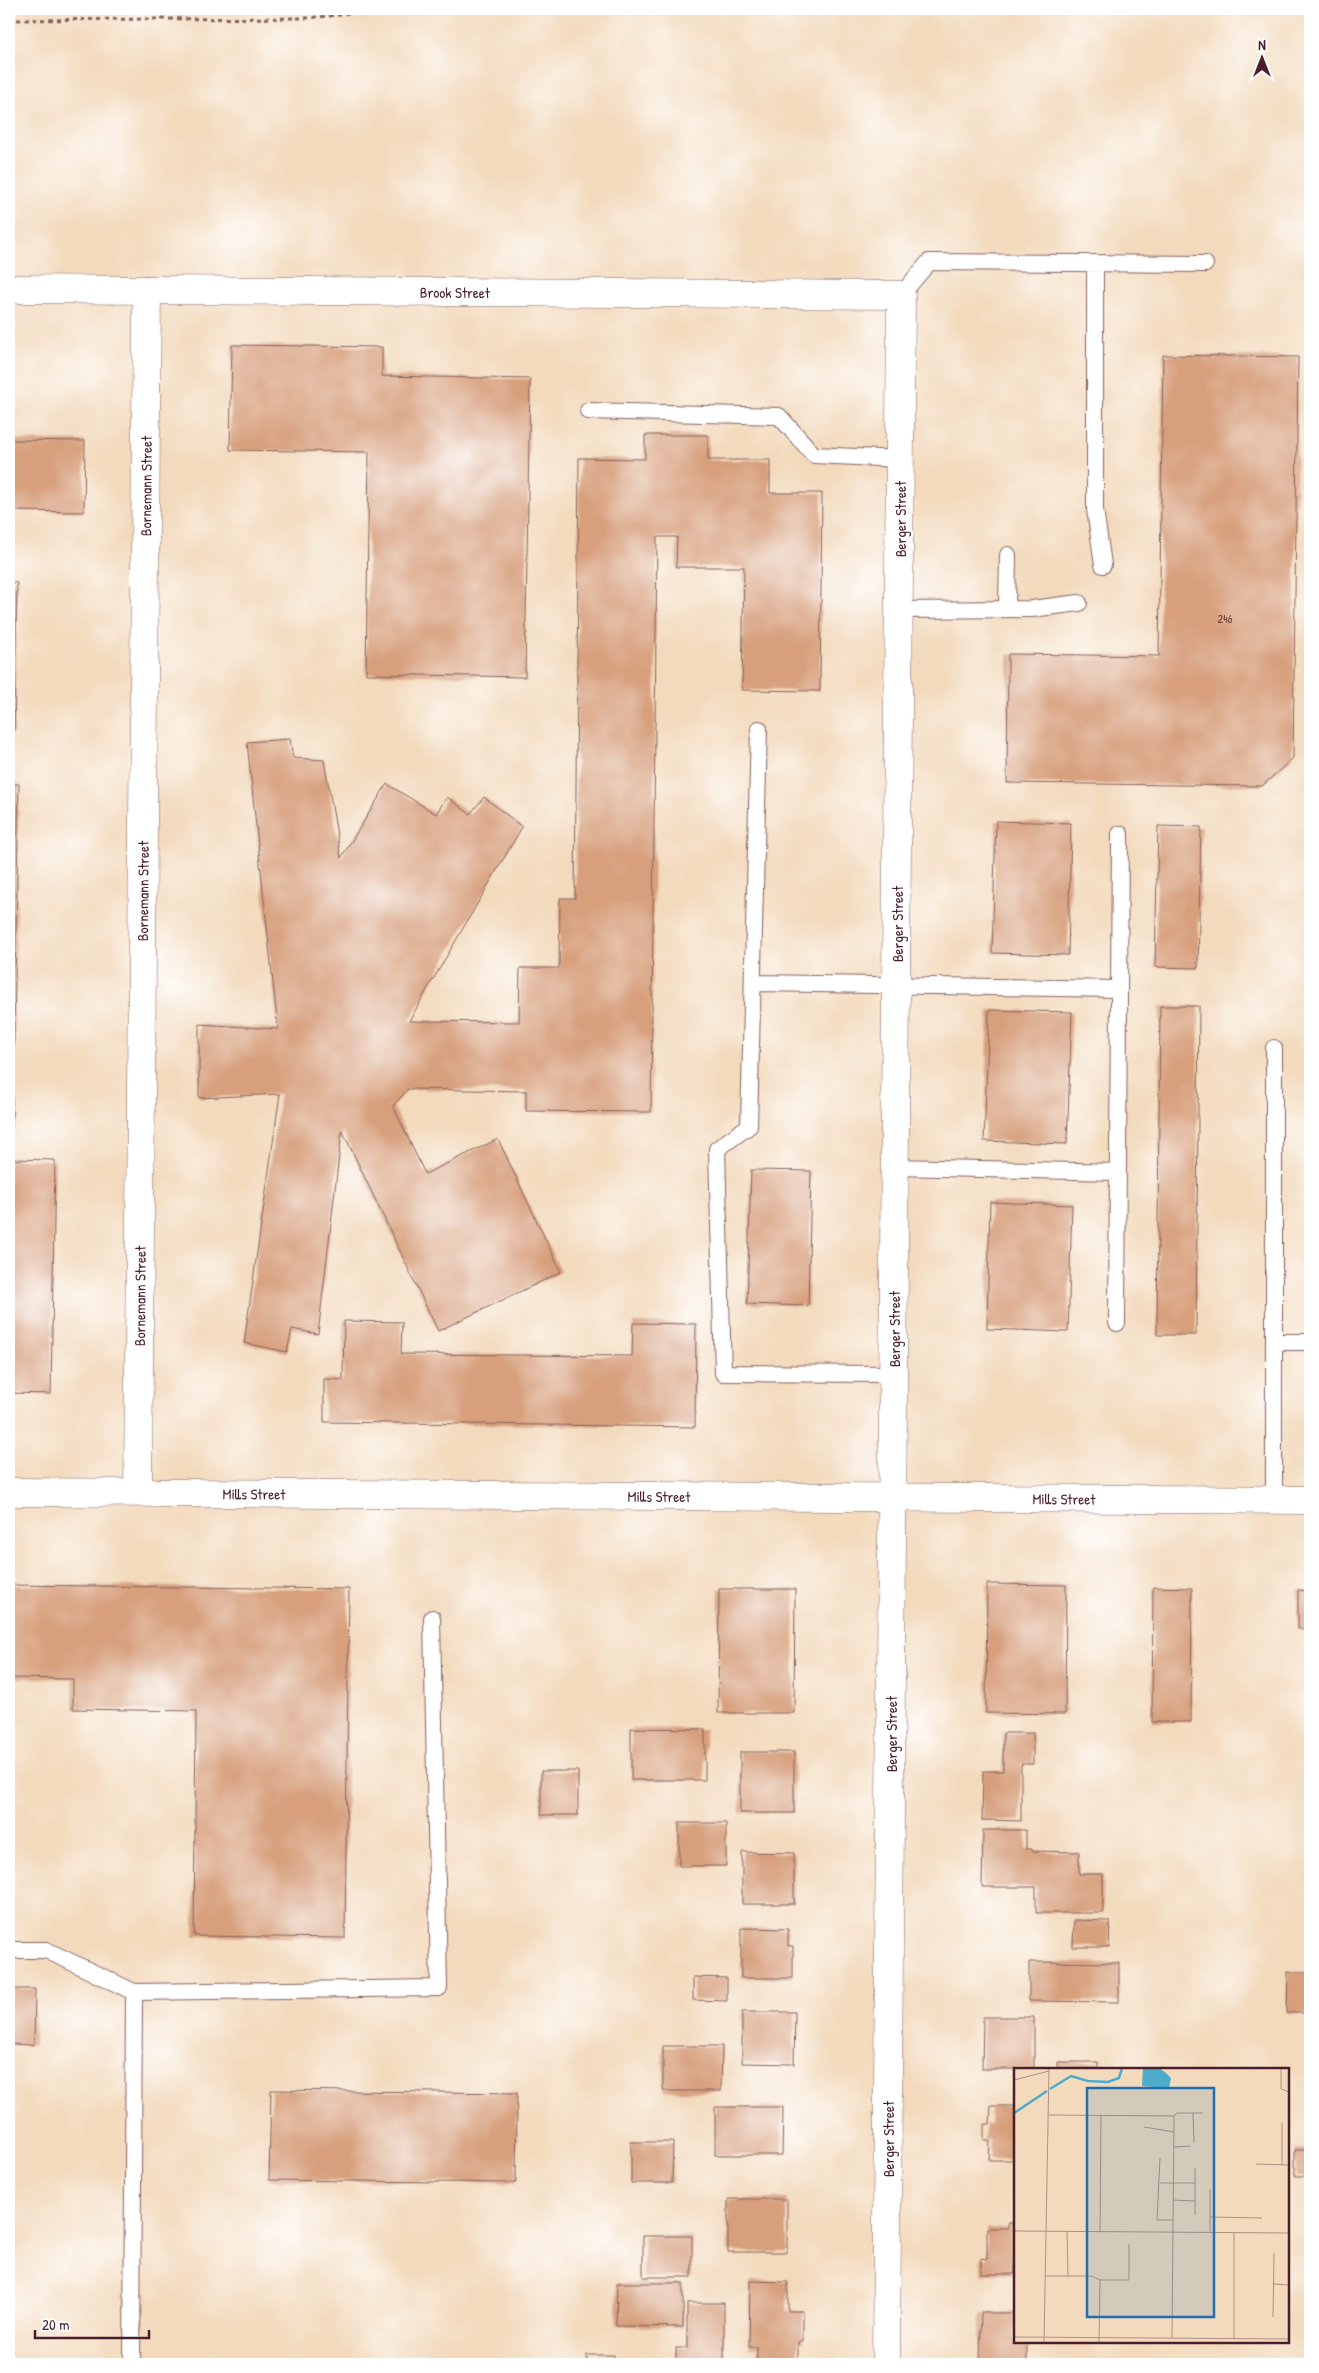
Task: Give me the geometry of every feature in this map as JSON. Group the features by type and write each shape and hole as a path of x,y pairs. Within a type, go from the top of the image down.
{"street":[{"name":"Brook Street","path":"9,289 901,295"},
{"name":"Bornemann Street","path":"138,1492 147,290"},
{"name":"Berger Street","path":"886,2364 901,295"},
{"name":"Mills Street","path":"9,1492 1310,1500"}],"lane":[{"path":"901,295 929,262 1205,264"},
{"path":"1095,263 1095,508 1103,566"},
{"path":"588,411 779,416 814,455 900,459"},
{"path":"1007,609 1008,555"},
{"path":"899,610 1032,609 1079,603"},
{"path":"759,729 749,1126 717,1149 723,1373 894,1374"},
{"path":"1117,1324 1120,834"},
{"path":"753,983 1119,989"},
{"path":"1274,1048 1274,1499"},
{"path":"895,1167 1118,1172"},
{"path":"1274,1342 1310,1342"},
{"path":"9,1950 46,1950 134,1992 438,1988 432,1618"},
{"path":"132,2364 134,1992"}],"path":[{"path":"9,20 305,18 341,15 364,9"}],"building":[{"path":"232,345 382,347 382,376 530,379 525,677 366,674 369,452 230,450"},
{"path":"1163,355 1298,357 1293,758 1262,786 1007,783 1008,654 1159,656"},
{"path":"645,435 708,435 708,460 770,460 770,493 822,493 820,691 742,690 744,567 676,567 677,537 657,537 651,1112 526,1111 526,1091 408,1089 393,1106 425,1174 498,1139 561,1272 438,1331 342,1130 318,1334 292,1329 287,1352 244,1343 280,1094 199,1098 199,1024 278,1029 247,742 290,739 293,758 324,760 341,858 387,784 436,814 447,797 470,814 484,797 522,827 409,1021 519,1022 520,968 559,968 560,898 575,898 579,458 645,459"},
{"path":"9,440 85,441 84,512 9,511"},
{"path":"9,582 17,583 14,733 9,733"},
{"path":"9,784 19,784 12,1127 9,1127"},
{"path":"996,821 1071,823 1068,955 992,953"},
{"path":"1158,826 1201,827 1198,968 1155,967"},
{"path":"1160,1006 1199,1006 1196,1335 1157,1335"},
{"path":"989,1010 1072,1012 1067,1144 984,1141"},
{"path":"9,1159 55,1160 51,1394 9,1393"},
{"path":"751,1170 811,1171 808,1306 747,1304"},
{"path":"990,1202 1072,1205 1068,1332 987,1329"},
{"path":"344,1321 402,1322 401,1354 632,1356 633,1323 696,1324 695,1427 324,1422 324,1379 343,1380"},
{"path":"987,1584 1066,1585 1065,1714 986,1713"},
{"path":"9,1585 349,1589 345,1938 194,1936 196,1711 73,1709 73,1679 9,1678"},
{"path":"1153,1587 1192,1588 1191,1722 1152,1722"},
{"path":"719,1589 795,1589 794,1713 718,1713"},
{"path":"1298,1590 1310,1591 1310,1629 1298,1629"},
{"path":"631,1728 705,1729 705,1780 631,1780"},
{"path":"1003,1733 1033,1733 1033,1764 1021,1764 1021,1821 982,1820 983,1771 1003,1771"},
{"path":"740,1752 794,1752 794,1813 740,1813"},
{"path":"541,1771 578,1771 578,1815 541,1815"},
{"path":"679,1823 726,1823 726,1866 679,1866"},
{"path":"983,1830 1026,1830 1026,1849 1032,1849 1032,1851 1079,1852 1079,1874 1103,1874 1103,1913 1036,1913 1036,1887 982,1887"},
{"path":"742,1852 794,1853 794,1904 742,1904"},
{"path":"1074,1920 1110,1921 1109,1947 1073,1947"},
{"path":"741,1928 788,1929 788,1946 793,1946 793,1978 741,1978"},
{"path":"1029,1962 1119,1963 1119,2002 1029,2001"},
{"path":"1288,1972 1310,1972 1310,2013 1287,2013"},
{"path":"693,1977 727,1978 727,2001 693,2000"},
{"path":"9,1989 35,1989 34,2045 9,2044"},
{"path":"742,2012 795,2012 794,2064 742,2063"},
{"path":"983,2017 1034,2017 1034,2068 982,2069"},
{"path":"663,2046 722,2046 721,2091 663,2091"},
{"path":"1058,2062 1098,2062 1098,2068 1058,2068"},
{"path":"271,2090 517,2093 516,2183 269,2180"},
{"path":"991,2106 1014,2106 1014,2160 989,2160 990,2140 984,2140 984,2124 990,2124"},
{"path":"715,2107 783,2107 782,2155 715,2155"},
{"path":"631,2142 673,2142 672,2183 631,2183"},
{"path":"1295,2150 1310,2150 1310,2176 1295,2176"},
{"path":"728,2199 787,2199 787,2252 728,2252"},
{"path":"1008,2223 1014,2223 1014,2274 981,2274 981,2258 987,2259 987,2228 1008,2228"},
{"path":"643,2236 692,2236 692,2277 643,2277"},
{"path":"1308,2253 1310,2253 1310,2281 1308,2281"},
{"path":"750,2281 788,2282 788,2311 803,2311 803,2342 798,2342 798,2364 757,2364 757,2347 749,2347"},
{"path":"617,2283 683,2283 683,2327 616,2326"},
{"path":"687,2303 724,2303 724,2364 676,2364 676,2348 687,2348"},
{"path":"981,2313 1014,2313 1014,2343 1027,2343 1027,2364 980,2364"},
{"path":"587,2355 614,2355 614,2364 587,2364"}]}
